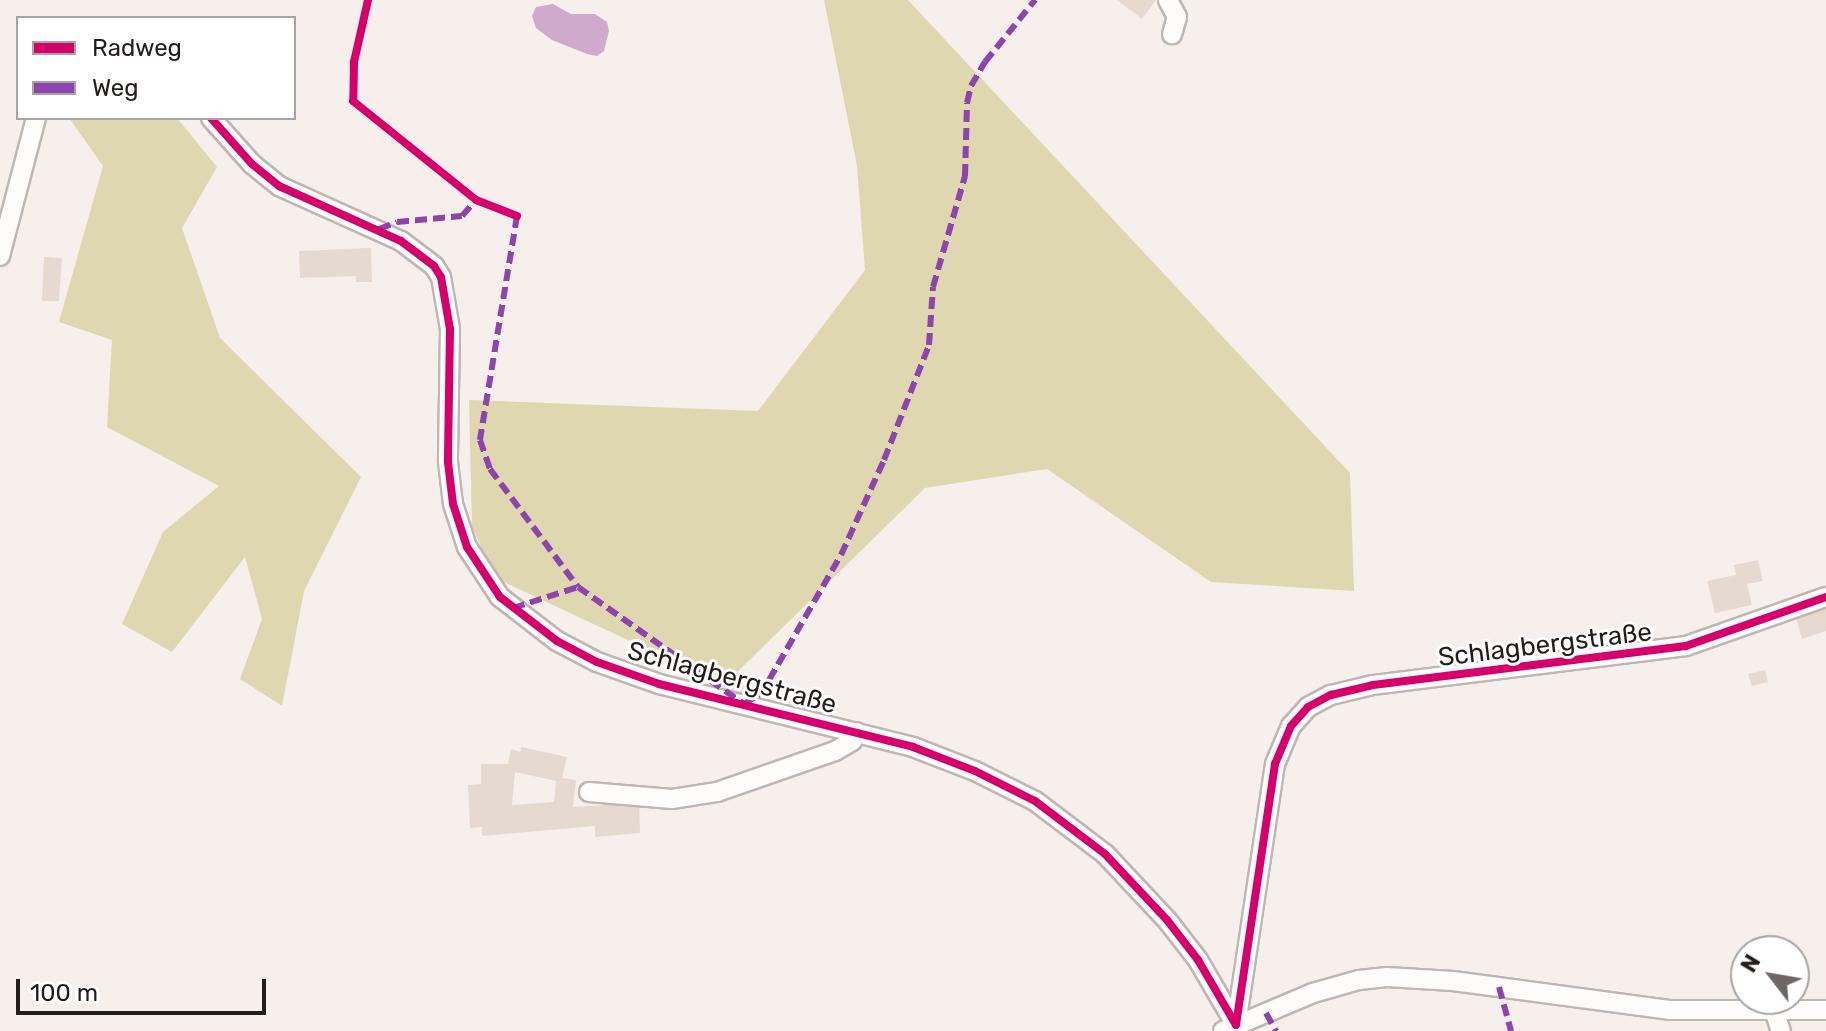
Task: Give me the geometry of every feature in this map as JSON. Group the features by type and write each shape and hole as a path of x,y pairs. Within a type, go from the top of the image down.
{"street":[{"path":"1168,0 1177,17 1172,34"},
{"path":"0,256 35,120"},
{"name":"Schlagbergstraße","path":"213,120 252,164 279,186 401,241 434,266 441,277 450,329 448,462 453,504 467,547 500,597 557,641 597,662 659,684 913,747 975,771 1062,818 1105,854 1167,920 1198,960 1229,1028"},
{"name":"Schlagbergstraße","path":"1229,1028 1275,764 1291,726 1308,707 1331,695 1373,685 1686,646 1826,597"},
{"name":"Schlagbergstraße","path":"589,792 672,799 717,792 835,751 852,741 857,732"},
{"path":"1229,1028 1335,986 1387,977 1453,981 1669,1010 1730,1010"}],"shaded area":[{"path":"824,0 908,0 1350,473 1354,591 1211,582 1047,469 925,488 724,685 495,578 472,526 469,400 758,411 865,270 857,166"},
{"path":"553,4 571,14 595,14 607,22 609,31 604,51 597,56 587,54 552,40 536,28 532,16 536,7"},
{"path":"70,120 179,120 217,167 182,228 220,338 361,477 304,591 282,706 240,679 262,619 245,557 172,652 122,624 163,532 219,486 107,427 112,340 59,322 103,166"}],"building":[{"path":"1117,0 1156,0 1142,19"},
{"path":"371,248 372,282 356,282 356,276 300,278 299,251"},
{"path":"44,257 62,258 59,301 42,301"},
{"path":"1758,560 1763,581 1747,584 1752,605 1715,613 1707,581 1736,575 1734,565"},
{"path":"1826,608 1826,631 1802,639 1796,618"},
{"path":"1765,670 1768,682 1752,686 1748,674"},
{"path":"727,674 756,682 752,697 723,689"},
{"path":"521,747 567,757 562,778 576,780 573,807 639,803 640,833 595,837 595,826 482,836 482,827 470,828 468,785 481,784 481,764 508,764 511,749 520,752","holes":["515,772 556,781 554,802 512,805"]}],"marked path":[{"path":"517,216 480,440 490,469 578,587 744,704 757,696 769,680 841,555 884,460 929,345 933,287 965,176 967,103 971,86 985,62 1035,0"},
{"path":"379,229 397,222 462,216 476,200"},
{"path":"513,608 578,587"},
{"path":"1499,987 1511,1031"},
{"path":"1266,1013 1276,1031"}],"cycle path":[{"path":"368,0 354,62 353,101 476,200 517,216"},
{"path":"213,120 252,164 279,186 401,241 434,266 441,277 450,329 448,462 453,504 467,547 500,597 557,641 597,662 659,684 913,747 975,771 1035,801 1105,854 1167,920 1198,960 1236,1025"},
{"path":"1236,1025 1275,764 1291,726 1308,707 1331,695 1373,685 1686,646 1826,597"}]}
